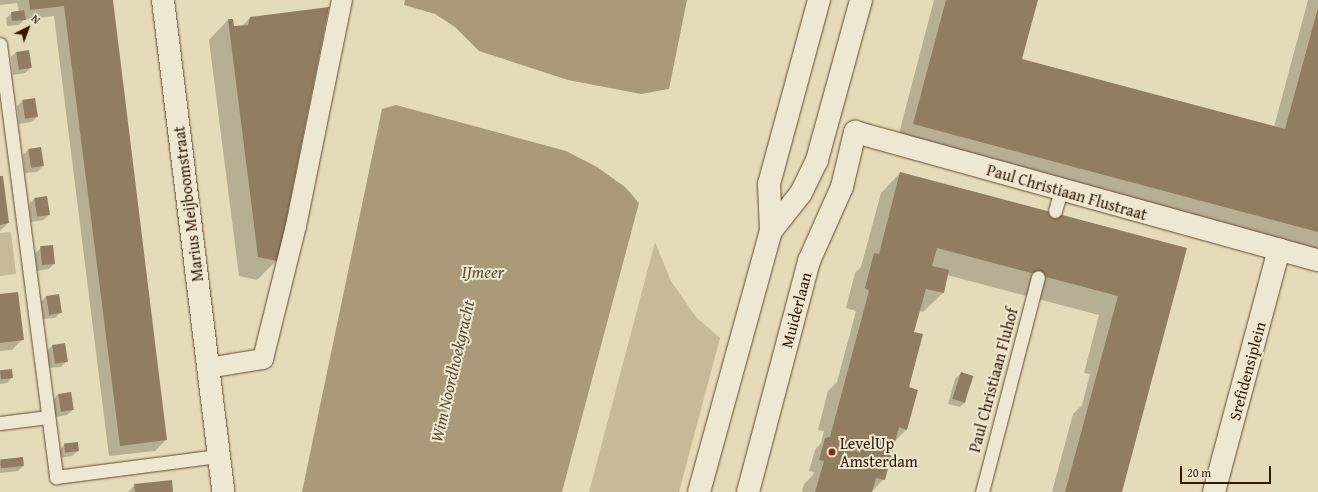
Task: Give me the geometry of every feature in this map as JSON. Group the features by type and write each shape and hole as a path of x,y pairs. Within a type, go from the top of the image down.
{"street":[{"name":"Marius Meijboomstraat","path":"163,0 223,492"},
{"path":"208,368 263,359 299,211 342,0"},
{"path":"699,492 771,231 769,184 818,0"},
{"path":"771,231 801,193 817,160 861,0"},
{"name":"Paul Christiaan Flustraat","path":"855,132 1318,260"},
{"name":"Muiderlaan","path":"748,492 809,261 842,187 855,132"},
{"name":"Srefidensiplein","path":"1214,492 1279,250"}],"lane":[{"path":"0,44 4,108 56,477 218,456"},
{"path":"1055,211 1061,190"},
{"name":"Paul Christiaan Fluhof","path":"982,492 1038,277"},
{"path":"0,423 48,417"}],"shaded area":[{"path":"11,232 16,274 0,276 0,233"},
{"path":"655,242 671,281 696,317 720,338 679,492 589,492"}],"water":[{"path":"405,0 687,0 669,89 641,94 568,80 479,51 455,27 435,14 404,5"},
{"name":"IJmeer","path":"396,105 566,151 597,167 625,187 639,203 562,492 302,492 382,109"}],"building":[{"path":"29,0 113,0 167,440 120,446 64,6 30,10"},
{"path":"946,0 1038,0 1022,59 1285,129 1318,8 1318,232 913,124"},
{"path":"329,7 279,257 277,261 258,257 228,19 233,19 234,26 248,25 250,17"},
{"path":"24,10 26,20 12,21 11,12"},
{"path":"29,50 32,68 19,70 16,52"},
{"path":"35,98 38,117 25,119 22,100"},
{"path":"41,147 44,166 31,168 28,149"},
{"path":"900,172 1187,248 1122,492 1065,492 1118,296 937,248 932,266 949,270 944,293 926,289 914,332 923,334 909,387 918,390 907,430 899,427 885,480 876,478 872,492 815,492 824,461 819,460 825,438 830,437 869,291 865,288 874,253 879,254"},
{"path":"0,176 3,176 9,223 0,225"},
{"path":"47,196 50,215 37,217 34,198"},
{"path":"53,245 55,264 42,265 40,246"},
{"path":"18,292 24,340 0,343 0,294"},
{"path":"59,294 62,313 49,315 46,296"},
{"path":"65,343 68,362 55,364 52,345"},
{"path":"12,369 13,378 1,379 0,370"},
{"path":"961,372 973,376 965,403 952,399"},
{"path":"71,392 74,410 61,412 58,394"},
{"path":"78,442 79,451 65,452 64,443"},
{"path":"23,457 24,466 1,468 0,459"},
{"path":"172,480 173,492 135,492 134,484"}],"place":[{"name":"LevelUp Amsterdam","path":"832,452"}],"water label":[{"name":"Wim Noordhoekgracht","path":"452,371"}]}
